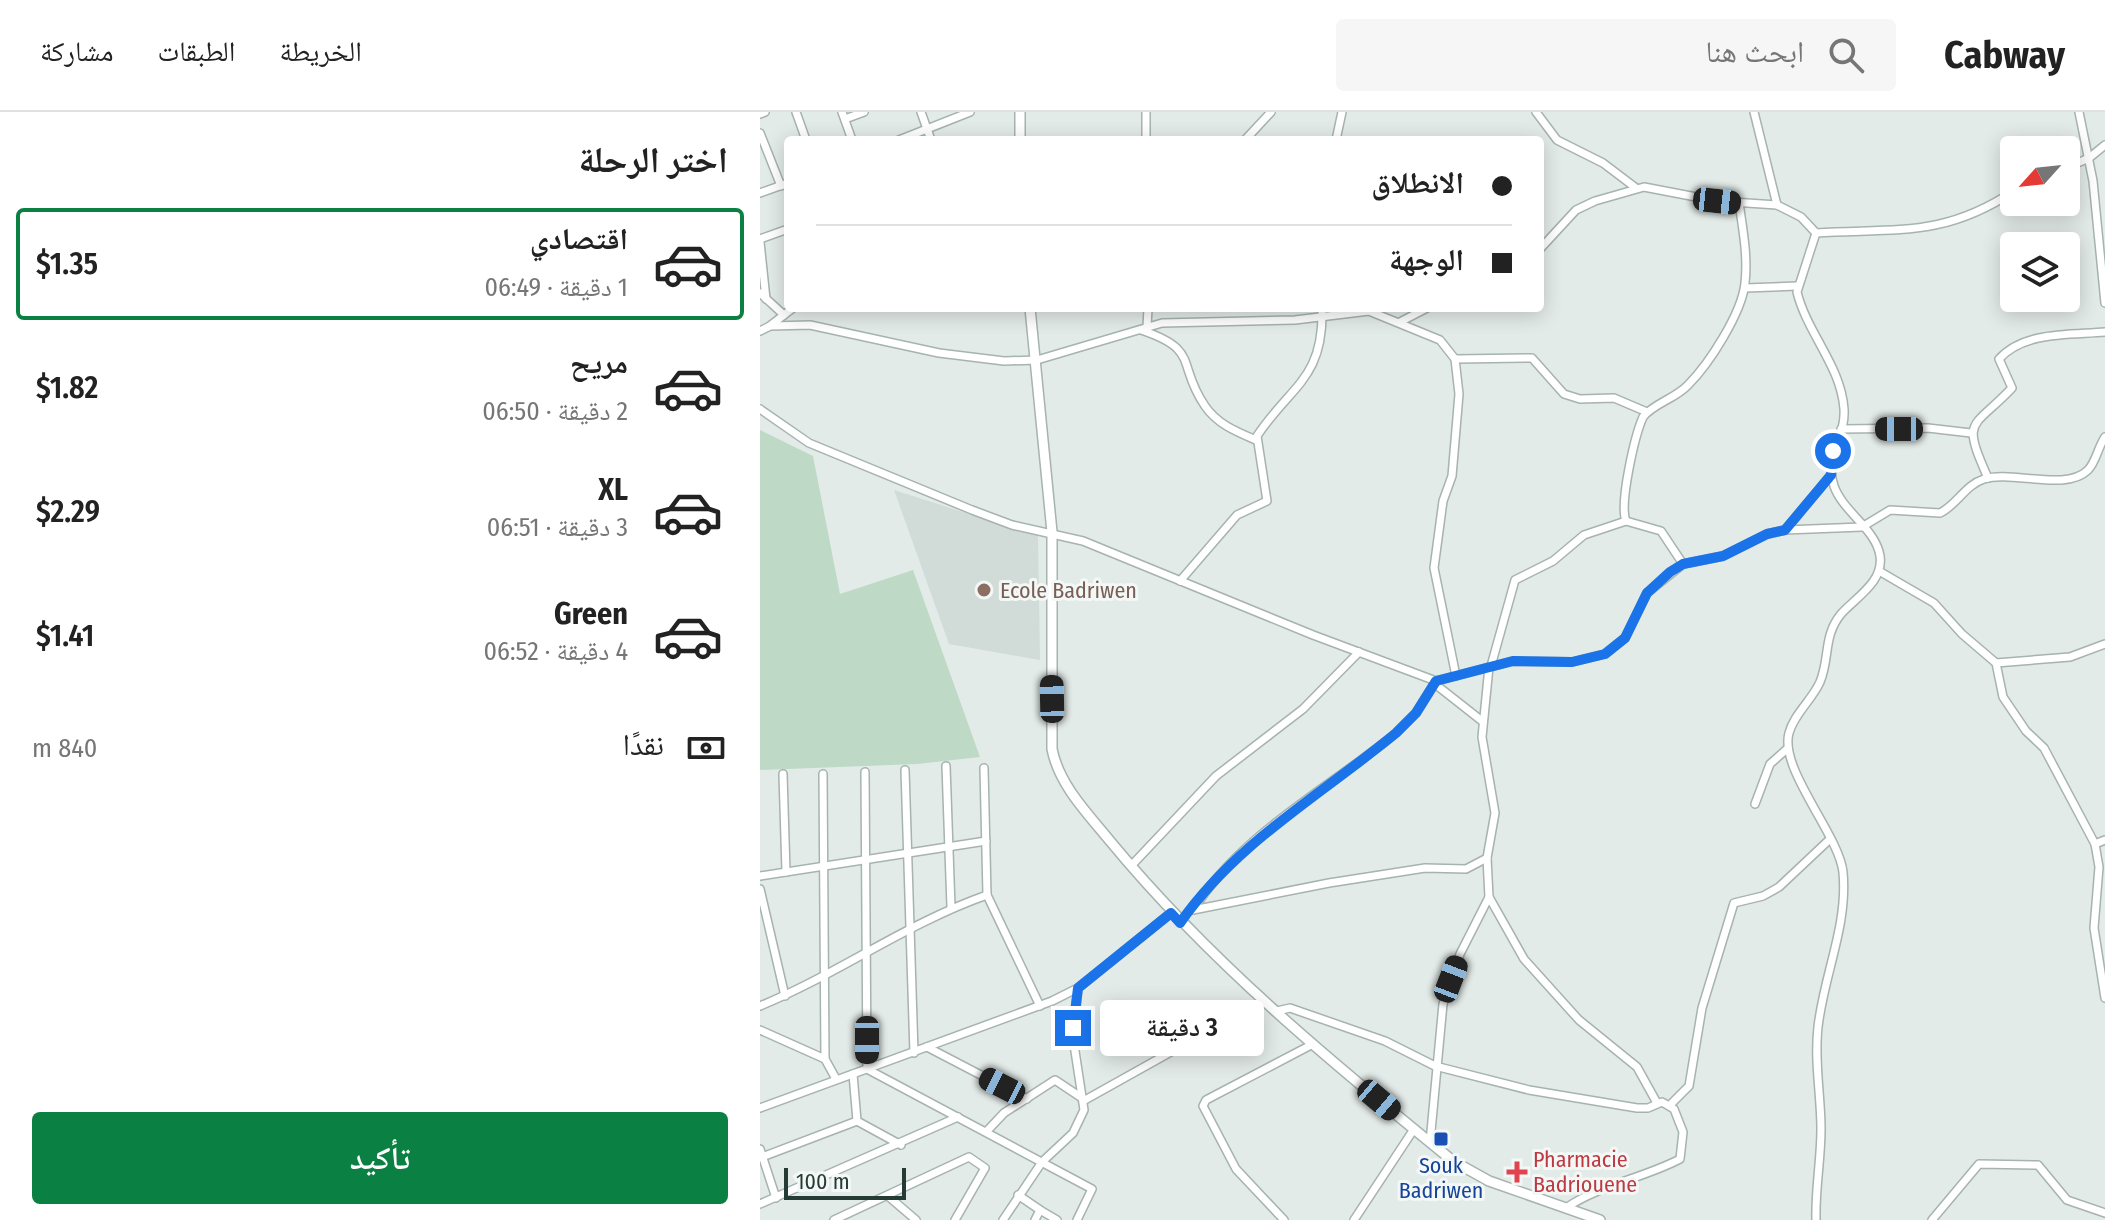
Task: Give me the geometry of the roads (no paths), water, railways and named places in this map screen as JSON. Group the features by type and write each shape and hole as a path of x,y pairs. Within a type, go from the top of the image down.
{"street":[{"path":"796,112 805,136"},
{"path":"851,136 844,116 864,112"},
{"path":"921,112 929,136"},
{"path":"910,136 970,112"},
{"path":"1020,112 1020,136"},
{"path":"1146,112 1146,136"},
{"path":"1249,136 1271,112"},
{"path":"1337,136 1342,112"},
{"path":"1536,112 1557,140 1603,163 1636,188"},
{"path":"1754,112 1777,205"},
{"path":"2079,112 2089,158 2105,303"},
{"path":"760,133 784,184 760,193"},
{"path":"2080,162 2105,145"},
{"path":"1544,245 1576,210 1636,188 1739,203 1777,205 1801,217 1816,233 1915,231 1984,211 2000,200"},
{"path":"1626,521 1624,503 1633,444 1647,412 1670,400 1697,376 1724,337 1745,288 1745,252 1739,203"},
{"path":"784,231 760,241 763,296 784,315"},
{"path":"1816,233 1797,286 1800,304 1826,354 1844,410 1833,451 1831,475 1845,507 1878,549 1879,571 1832,627 1825,646 1821,679 1791,728 1788,748 1843,870 1843,908 1818,1027 1816,1086 1821,1125 1816,1220"},
{"path":"1745,288 1797,286"},
{"path":"760,331 788,312"},
{"path":"1031,312 1052,532 1055,762 1079,803 1180,923 1262,1001 1430,1142 1471,1173 1600,1220"},
{"path":"1143,328 1147,312"},
{"path":"1180,581 1237,515 1267,501 1256,440 1309,375 1319,350 1322,312"},
{"path":"770,326 810,325 939,353 1004,361 1037,360 1143,328 1182,321 1322,318 1356,312"},
{"path":"1373,312 1440,340 1455,359 1459,394 1454,463 1443,501 1434,568 1456,676"},
{"path":"1400,322 1419,312"},
{"path":"1143,328 1181,349 1199,396 1212,415 1256,440"},
{"path":"1988,478 1971,433 1975,421 2012,388 1998,364 2004,353 2014,346 2048,337 2105,332"},
{"path":"1455,359 1532,358 1564,394 1580,399 1614,398 1647,412"},
{"path":"760,409 824,449 972,510 1012,525 1052,532 1435,682 1482,721"},
{"path":"1841,429 1928,428 1971,433"},
{"path":"1180,923 1217,877 1254,841 1396,733 1416,713 1435,682 1490,666 1531,660 1572,662 1605,654 1625,638 1651,588 1683,564 1723,556 1767,534 1785,530 1862,527 1890,510 1944,512 1973,484 1988,478 2049,479 2082,474 2089,469 2105,437"},
{"path":"1785,530 1831,475"},
{"path":"1657,1103 1637,1067 1579,1020 1529,966 1489,897 1487,858 1495,813 1482,721 1490,666 1515,580 1553,561 1584,535 1626,521 1661,531 1683,564"},
{"path":"1879,571 1934,603 1962,634 1996,663 2003,697 2026,731 2044,748 2095,844 2099,867 2094,928 2105,998"},
{"path":"1996,663 2070,657 2105,644"},
{"path":"1131,866 1216,776 1303,709 1359,652"},
{"path":"1755,804 1770,764 1788,748"},
{"path":"946,766 951,907"},
{"path":"984,768 987,895 1040,1006"},
{"path":"905,770 914,1053"},
{"path":"865,772 867,1069"},
{"path":"783,774 786,872"},
{"path":"823,774 825,1059 836,1079"},
{"path":"1670,1105 1689,1086 1702,1008 1734,903 1763,896 1779,887 1829,840"},
{"path":"2095,844 2105,840"},
{"path":"760,876 986,841"},
{"path":"1193,910 1425,868 1466,869 1487,858"},
{"path":"760,889 785,996"},
{"path":"760,1006 825,978 951,907 987,895"},
{"path":"1430,1142 1443,1004 1477,916 1489,897"},
{"path":"760,1108 1040,1006 1078,988 1171,913"},
{"path":"1003,1220 1042,1162 1073,1133 1085,1100 1073,1038 1078,988"},
{"path":"1085,1100 1262,1001"},
{"path":"1277,1011 1290,1008 1385,1041 1435,1066 1529,1090 1648,1108 1657,1103 1670,1105"},
{"path":"760,1030 825,1059"},
{"path":"1284,1220 1236,1169 1203,1106 1206,1100 1313,1044"},
{"path":"927,1047 1027,1099"},
{"path":"867,1069 1092,1189 1077,1220"},
{"path":"853,1074 857,1121"},
{"path":"987,1131 1004,1113 1055,1080 1085,1100"},
{"path":"1566,1208 1584,1197 1641,1178 1680,1159 1683,1132 1670,1105"},
{"path":"760,1204 901,1145 958,1117"},
{"path":"776,1198 761,1153 857,1121 901,1145"},
{"path":"1354,1220 1414,1129"},
{"path":"834,1220 851,1216 969,1157 985,1168 955,1220"},
{"path":"1932,1220 1975,1167 1987,1161 2038,1165 2067,1200 2105,1213"},
{"path":"1018,1195 1057,1220"},
{"path":"888,1196 916,1220"},
{"path":"1035,1220 1040,1210"}],"place":[{"name":"Ecole Badriwen","path":"984,590"},
{"name":"Souk Badriwen","path":"1441,1139"},
{"name":"Pharmacie Badriouene","path":"1517,1172"}]}
